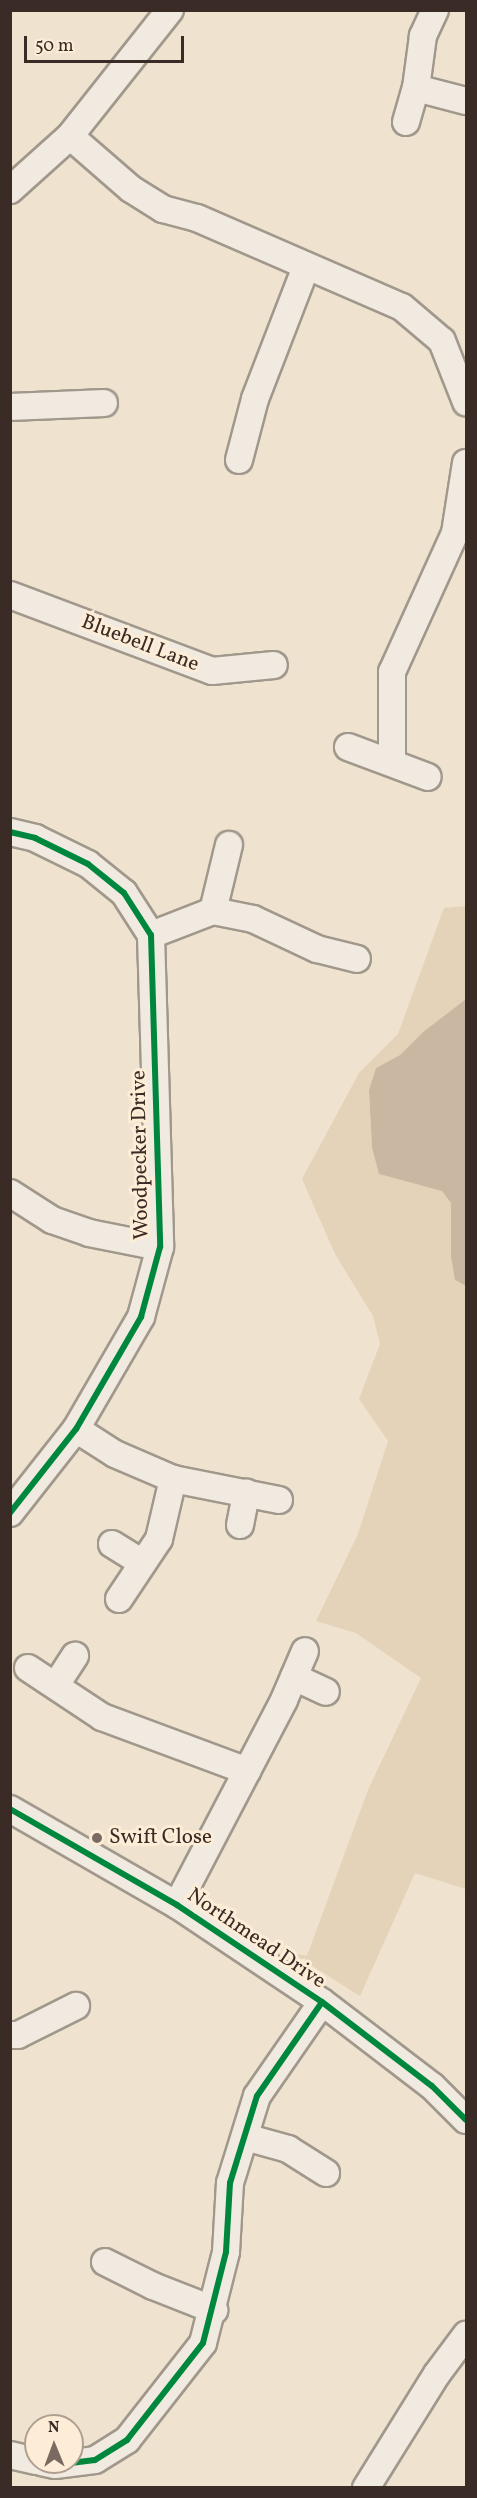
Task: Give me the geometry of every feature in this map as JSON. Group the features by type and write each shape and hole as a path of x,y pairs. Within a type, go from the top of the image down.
{"street":[{"path":"10,190 70,136 170,10"},
{"path":"406,122 416,88 423,36 435,10"},
{"path":"416,88 466,101"},
{"path":"70,136 131,189 163,209 196,218 402,308 442,341 466,402"},
{"path":"239,460 255,399 306,267"},
{"path":"10,407 104,403"},
{"path":"392,762 392,672 455,533 466,463"},
{"name":"Bluebell Lane","path":"10,594 212,671 274,664"},
{"path":"348,747 428,777"},
{"path":"10,832 35,838 88,864 124,893 151,935 213,911 253,919 317,949 357,959"},
{"path":"213,911 229,845"},
{"name":"Woodpecker Drive","path":"10,1513 76,1429 141,1317 160,1247 151,935"},
{"path":"10,1193 61,1223 89,1233 160,1247"},
{"path":"76,1429 115,1454 173,1479 279,1500"},
{"path":"119,1599 159,1539 173,1479"},
{"path":"240,1525 246,1493"},
{"path":"112,1544 143,1563"},
{"path":"177,1905 247,1771 305,1651"},
{"path":"56,1685 75,1656"},
{"path":"28,1668 102,1717 247,1771"},
{"path":"294,1677 326,1692"},
{"name":"Northmead Drive","path":"10,1809 177,1905 322,2002 432,2086 466,2120"},
{"path":"84,2461 95,2460 127,2440 203,2343 214,2310 226,2252 230,2183 257,2096 322,2002"},
{"path":"10,2035 76,2006"},
{"path":"244,2137 288,2149 326,2173"},
{"path":"105,2262 153,2286 214,2310"},
{"path":"366,2487 437,2374 466,2335"}],"shaded area":[{"path":"466,906 466,999 423,1032 400,1055 376,1068 369,1090 372,1148 379,1174 442,1190 451,1202 451,1257 455,1280 466,1286 466,1889 415,1873 360,1996 292,1953 307,1956 368,1790 421,1678 356,1633 316,1621 358,1534 388,1441 359,1399 380,1344 373,1316 335,1254 302,1179 359,1073 398,1034 444,908"},
{"path":"466,999 466,1286 455,1280 451,1257 451,1203 442,1191 379,1174 372,1148 369,1090 376,1068 400,1055 423,1032"}],"cycle path":[{"path":"10,832 35,838 88,864 124,893 151,935 160,1247 141,1317 76,1429 10,1513"},
{"path":"10,1809 177,1905 322,2002 432,2086 466,2120"},
{"path":"84,2461 95,2460 127,2440 203,2343 226,2252 230,2183 257,2096 322,2002"}],"place":[{"name":"Swift Close","path":"97,1838"}]}
